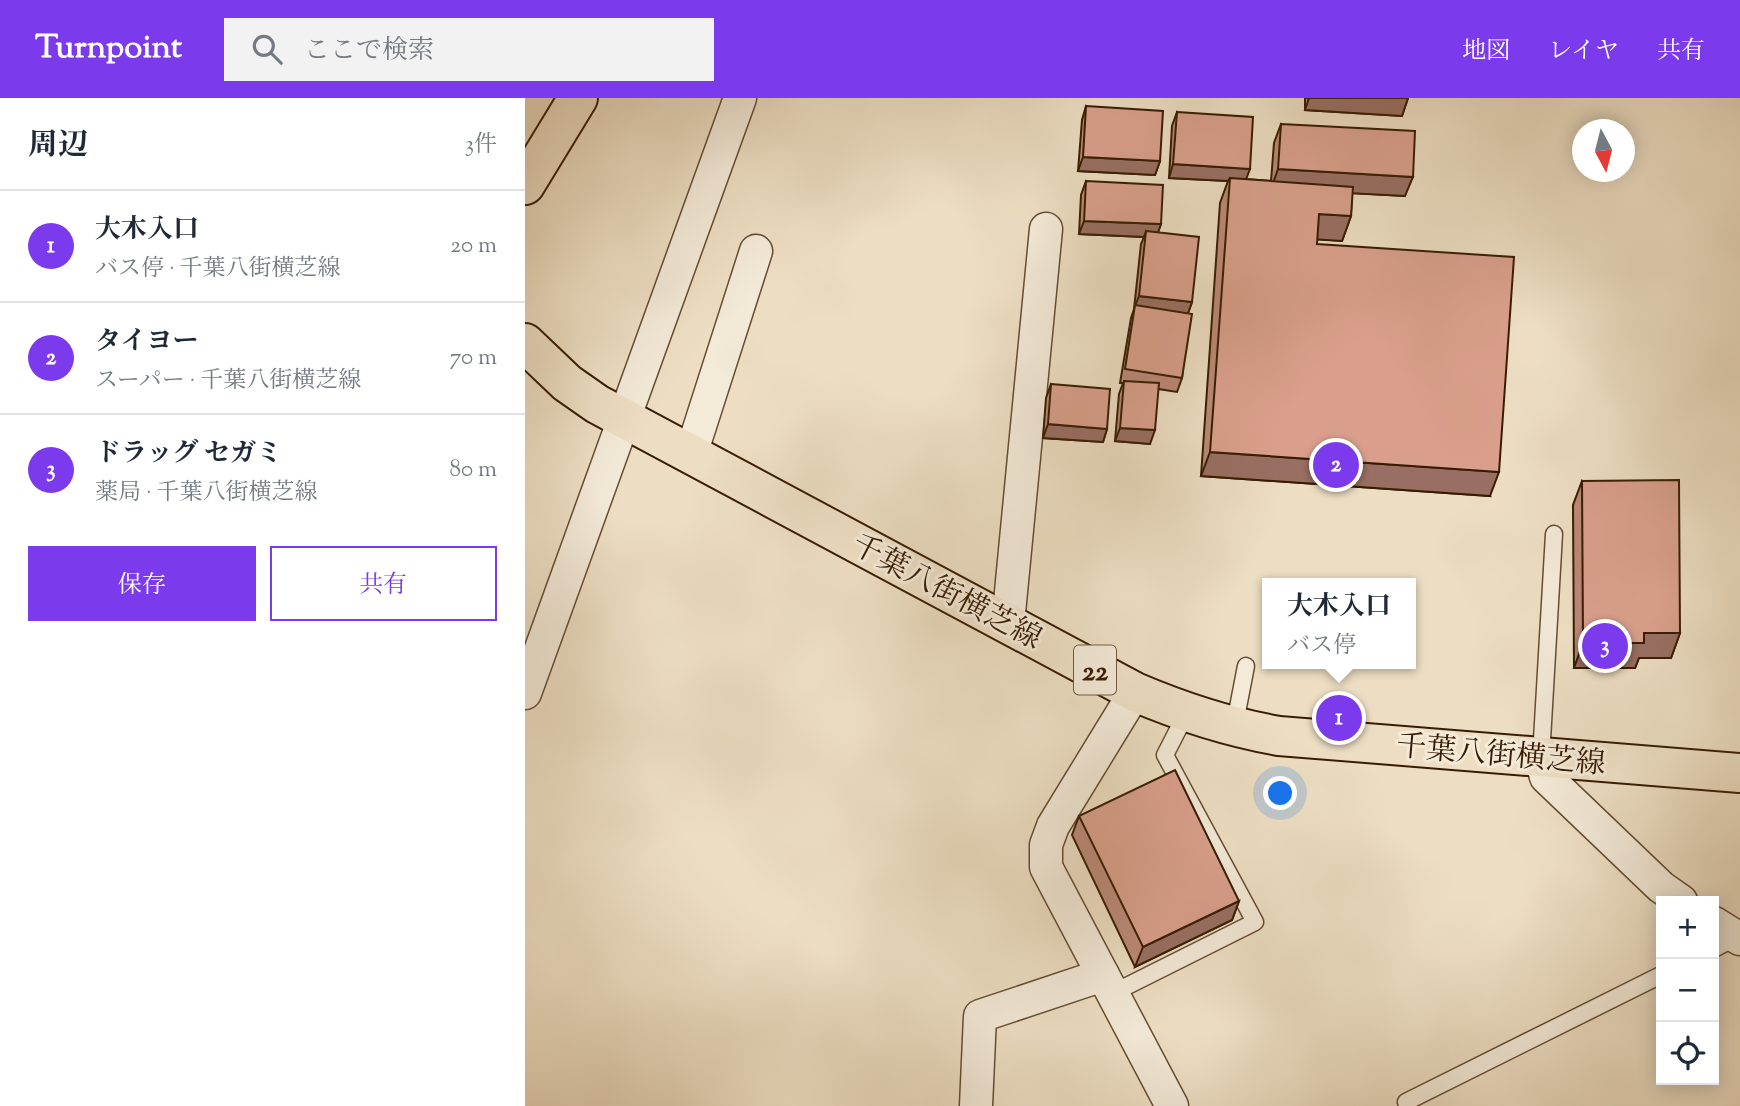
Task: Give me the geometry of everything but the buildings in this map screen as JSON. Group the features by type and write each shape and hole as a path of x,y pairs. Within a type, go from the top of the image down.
{"main road":[{"path":"525,185 578,98"},
{"name":"千葉八街横芝線","path":"525,343 567,383 622,418 1135,691 1186,714 1234,728 1279,736 1740,773"}],"street":[{"path":"525,693 622,418 740,98"},
{"path":"1008,623 1046,229"},
{"path":"691,454 756,251"},
{"path":"1135,691 1053,827 1046,845 1046,867 1114,981 1172,1106"},
{"path":"1541,757 1546,776 1661,887 1674,896"},
{"path":"976,1106 980,1016 1114,981"}],"lane":[{"path":"1541,757 1554,534"},
{"path":"1234,728 1246,666"},
{"path":"1114,981 1255,922 1165,754 1186,714"},
{"path":"1406,1102 1656,977"}],"place":[{"name":"タイヨー","path":"1336,465"},
{"name":"ドラッグ セガミ","path":"1605,646"},
{"name":"大木入口","path":"1339,718"}]}
